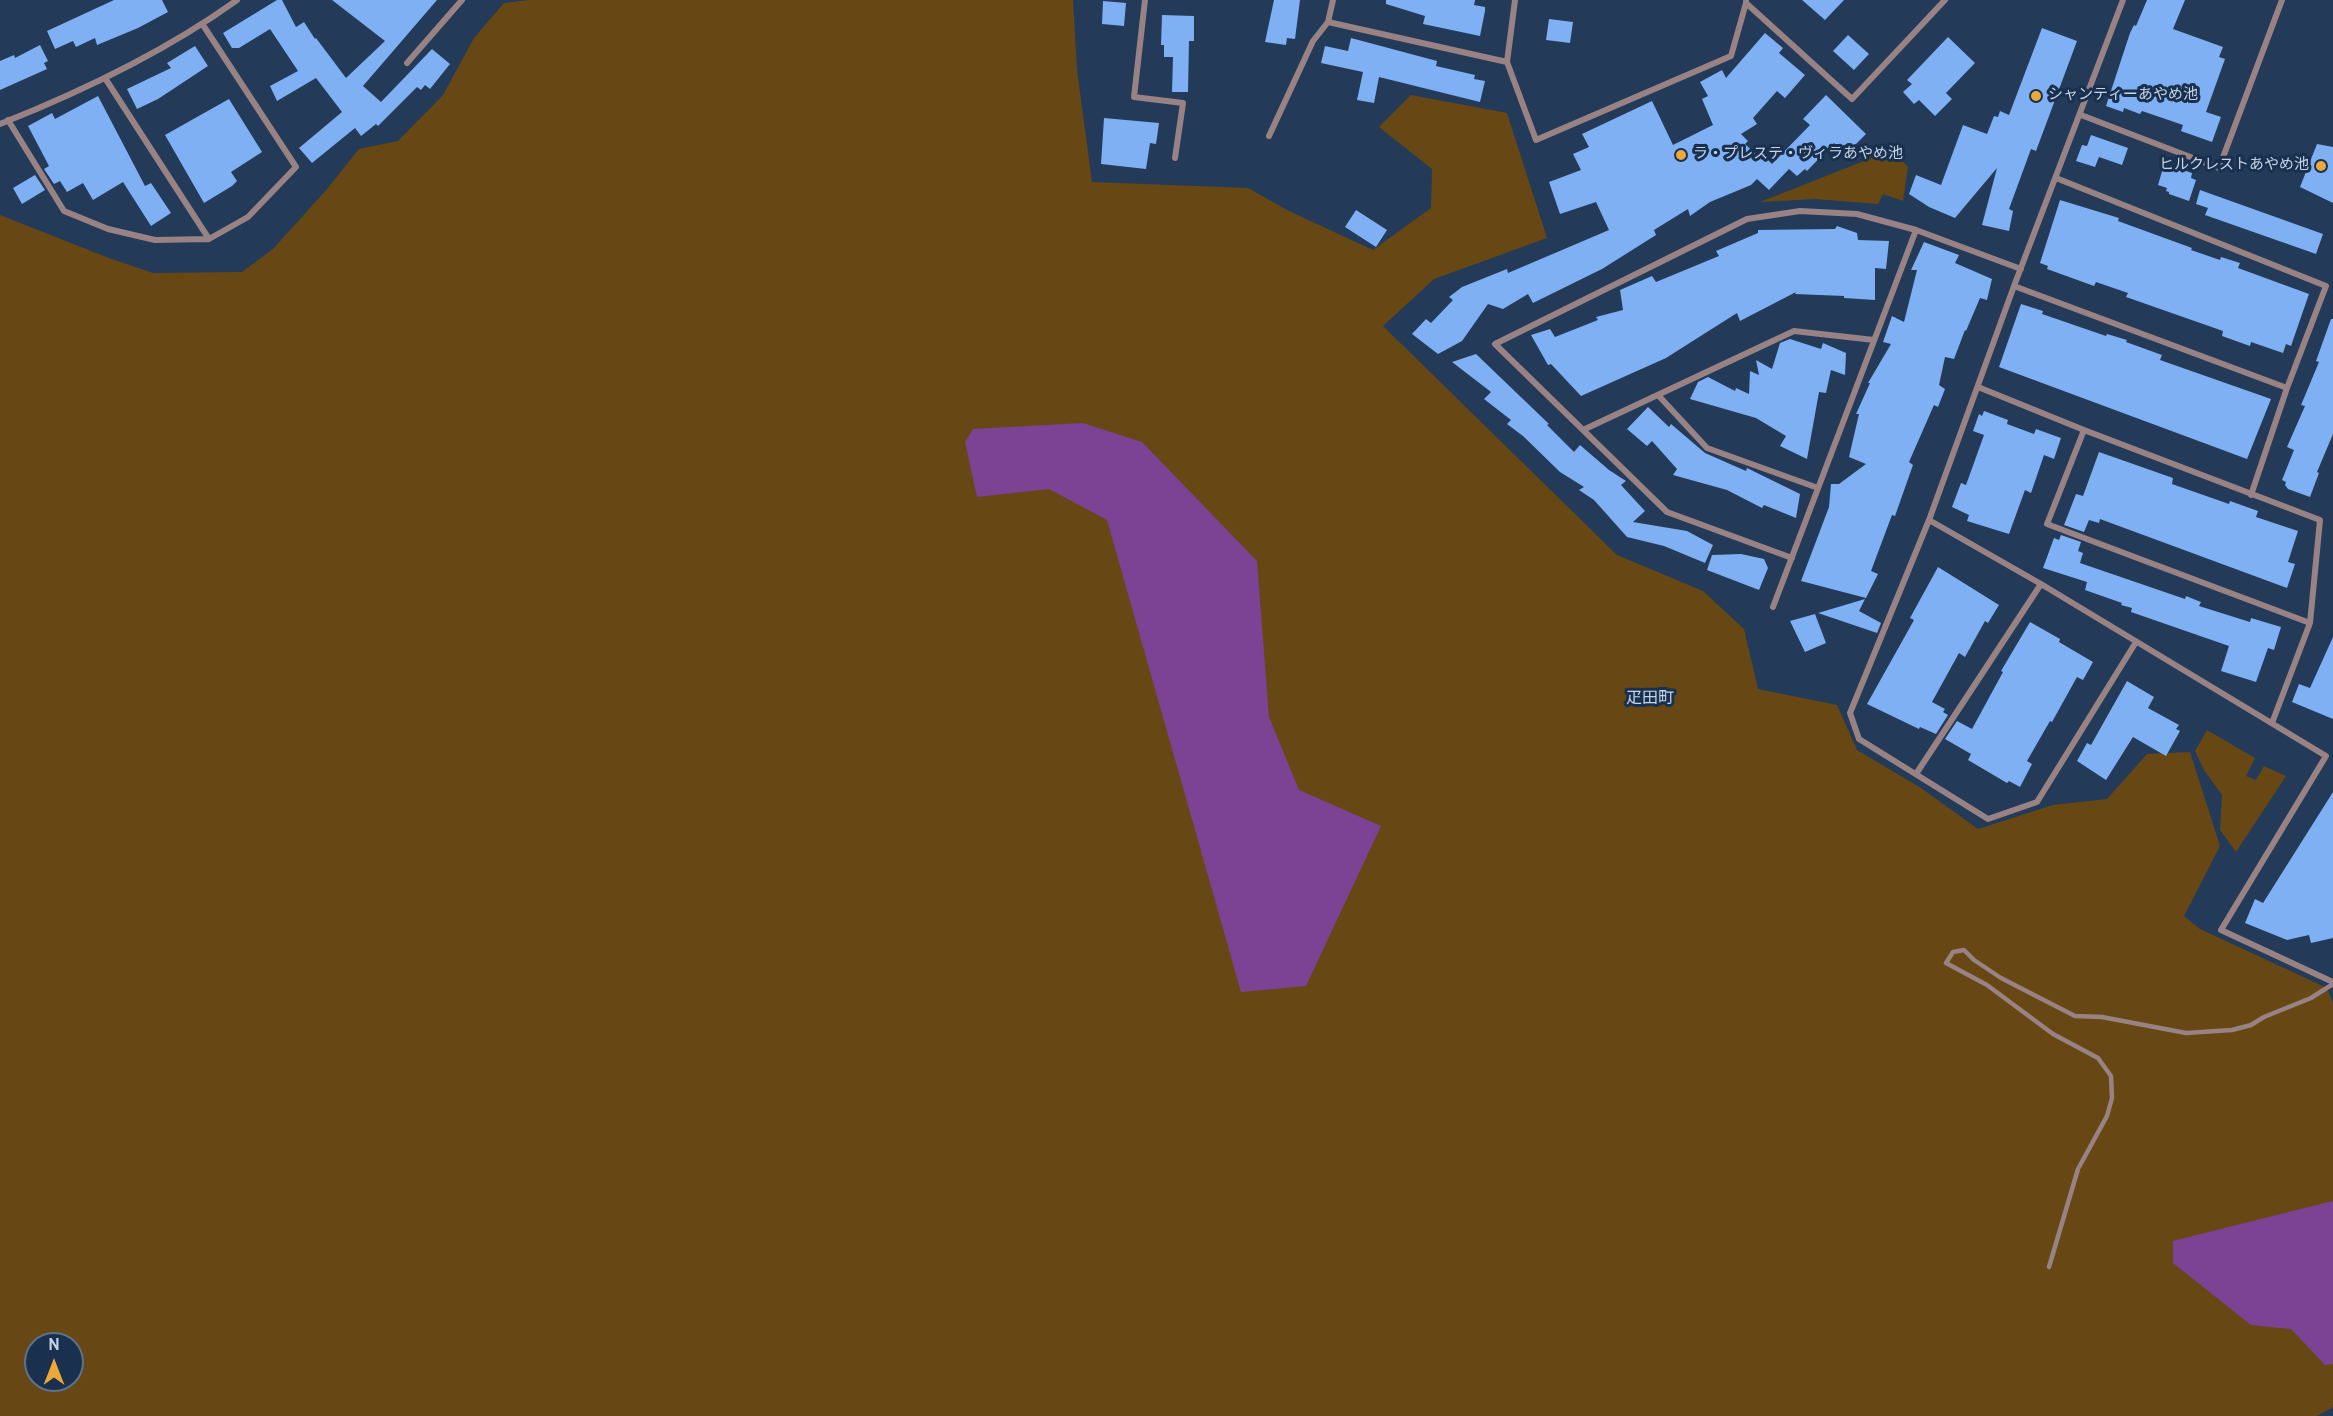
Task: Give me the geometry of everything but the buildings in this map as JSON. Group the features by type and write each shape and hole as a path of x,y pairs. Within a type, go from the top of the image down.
{"street":[{"path":"0,124 105,78 203,25 237,0"},
{"path":"407,63 462,0"},
{"path":"1144,0 1134,97 1183,103 1174,158"},
{"path":"1269,136 1313,41 1328,22 1333,0"},
{"path":"1515,0 1507,62 1536,140 1731,56 1746,1 1852,99 1946,0"},
{"path":"2122,0 1929,520 1850,712 1859,739 1988,819 2037,801 2136,642"},
{"path":"2081,115 2219,168 2282,0"},
{"path":"1328,22 1507,62"},
{"path":"8,120 64,211 108,229 155,240 209,239 248,217 296,167 203,25"},
{"path":"105,78 209,239"},
{"path":"2056,178 2326,286 2287,388 2251,495"},
{"path":"1792,558 1667,512 1495,344 1747,219 1800,211 1857,214 1916,230 2021,269"},
{"path":"1773,607 1916,230"},
{"path":"2014,286 2287,388"},
{"path":"1583,430 1794,331 1874,340"},
{"path":"1978,387 2320,520 2310,623 2272,723"},
{"path":"1658,395 1707,448 1818,488"},
{"path":"2084,430 2047,524 2310,623"},
{"path":"1929,520 2041,584 2326,756 2221,930 2333,983"},
{"path":"1916,774 2041,584"}],"lane":[{"path":"2049,1267 2078,1169 2107,1116 2112,1098 2111,1076 2098,1058 2053,1034 1987,985 1946,963 1953,952 1964,950 1974,960 2001,978 2075,1016 2102,1017 2186,1033 2232,1030 2251,1025 2264,1017 2305,1002 2333,983"}],"shaded area":[{"path":"529,0 1073,0 1077,70 1092,182 1248,188 1289,211 1373,250 1431,208 1432,169 1379,127 1411,95 1507,113 1547,238 1434,279 1383,326 1617,555 1703,591 1744,629 1758,689 1837,705 1857,750 1921,788 1978,829 2053,805 2107,799 2147,754 2190,752 2220,846 2184,916 2200,929 2327,988 2333,1003 2333,1407 2317,1416 0,1416 0,215 153,273 242,272 273,249 327,189 359,149 398,141 443,95 474,38 504,3"},
{"path":"1892,150 1908,167 1903,201 1883,194 1878,204 1815,199 1760,202"},
{"path":"1083,423 1142,442 1257,561 1269,717 1299,790 1381,826 1306,986 1241,992 1107,520 1049,489 977,497 965,442 973,429"},
{"path":"2207,730 2255,758 2246,776 2256,780 2264,766 2286,776 2236,852 2220,830 2222,795 2204,770 2195,751"},
{"path":"2333,1201 2333,1364 2325,1365 2291,1329 2251,1325 2173,1263 2173,1241"}],"place":[{"name":"シャンティーあやめ池","path":"2036,96"},
{"name":"ラ・プレステ・ヴィラあやめ池","path":"1681,155"},
{"name":"ヒルクレストあやめ池","path":"2321,166"}],"district":[{"name":"疋田町","path":"1650,700"}]}
